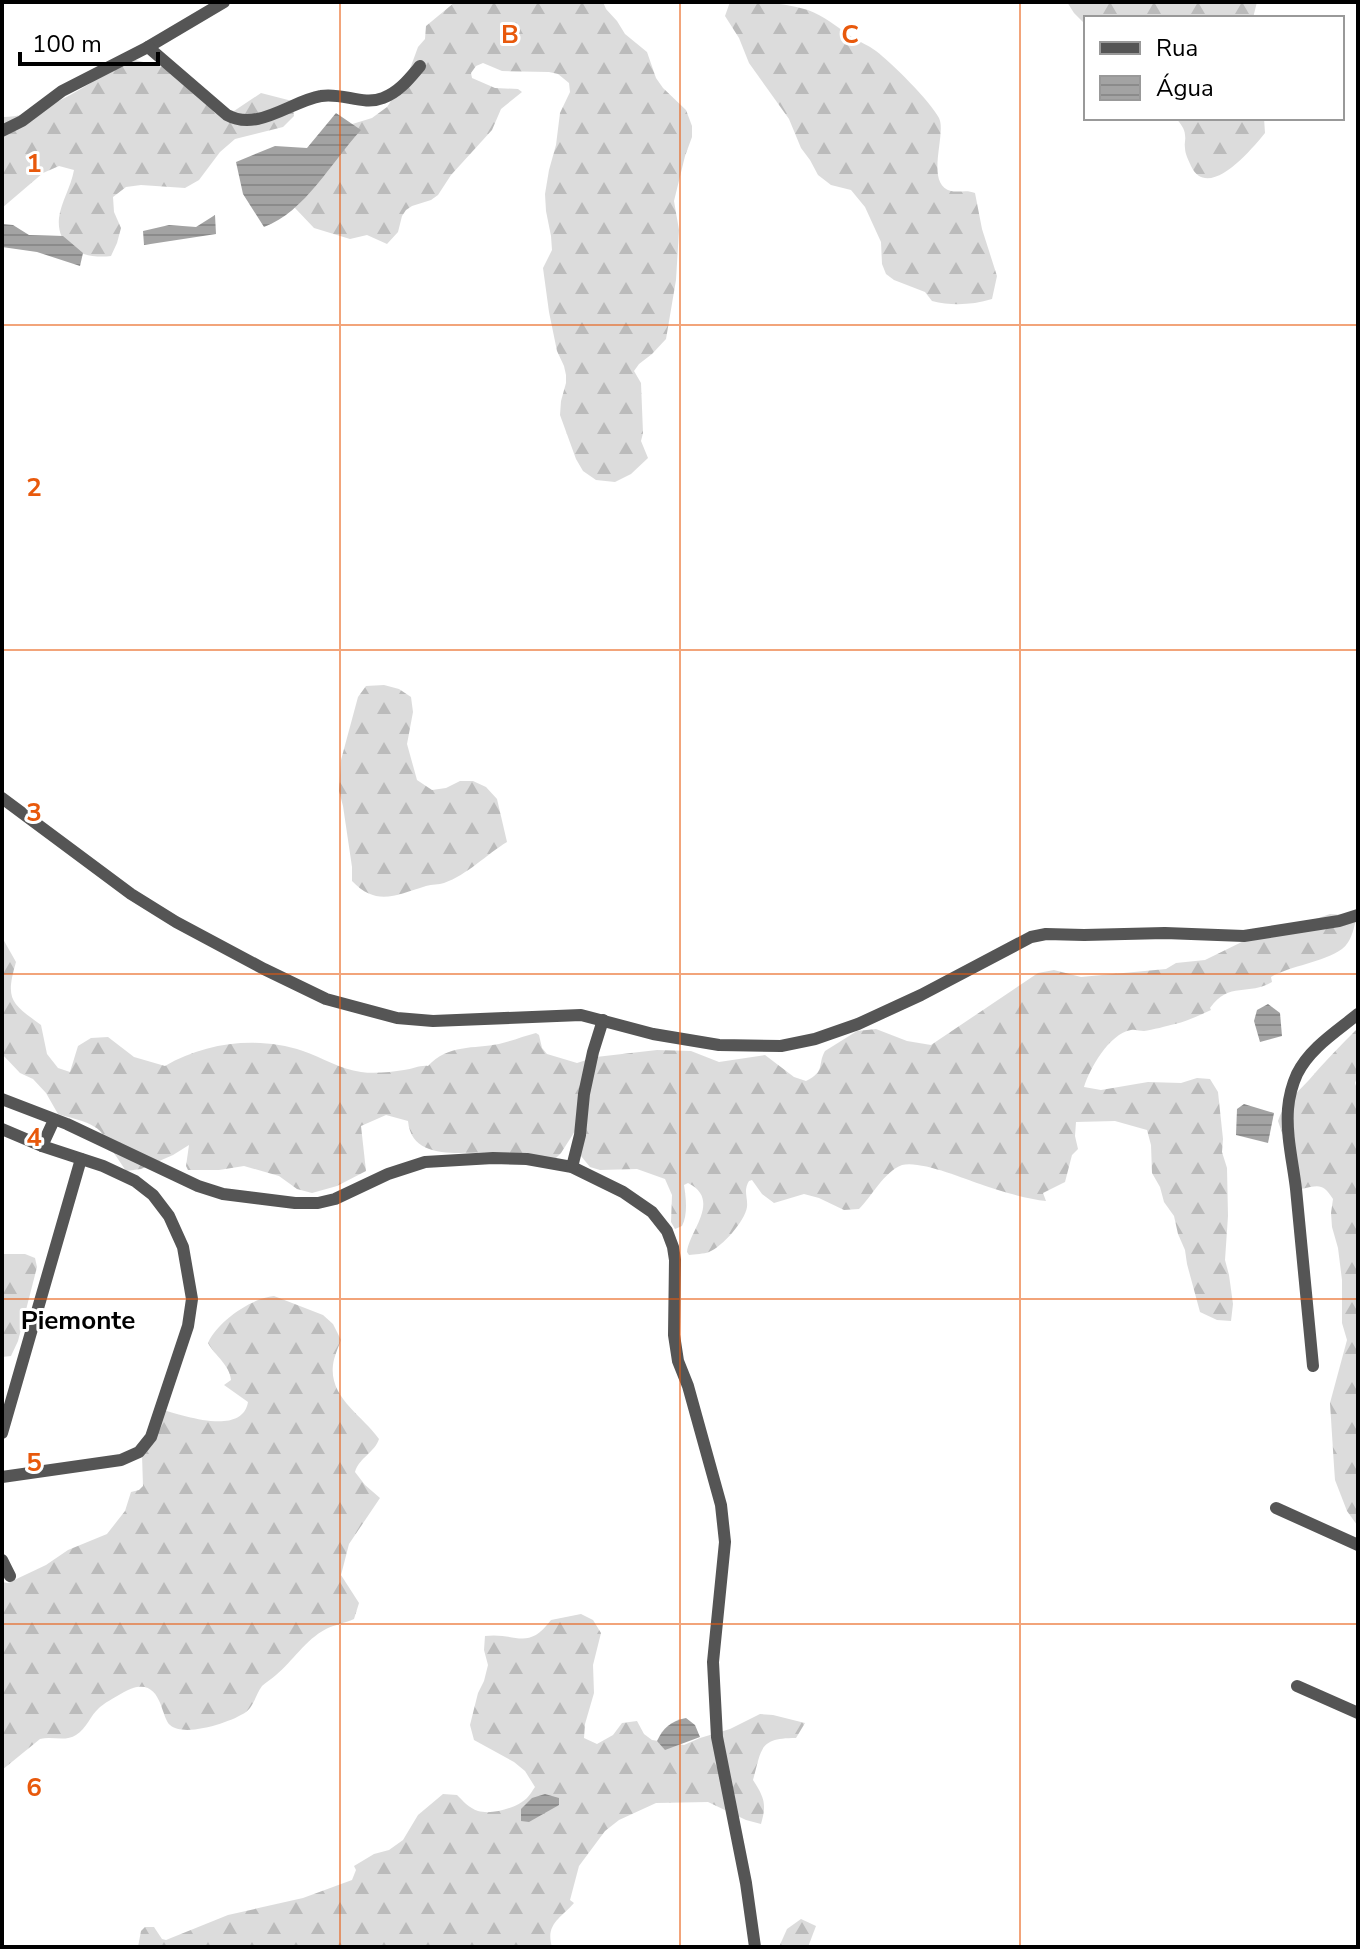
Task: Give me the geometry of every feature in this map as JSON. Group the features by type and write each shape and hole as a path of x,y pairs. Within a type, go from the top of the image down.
{"street":[{"path":"2,131 22,121 62,91 148,47 224,2"},
{"path":"148,47 227,115 239,120 284,111 320,96 373,101 393,93 420,66"},
{"path":"2,798 131,894 176,922 326,999 397,1018 433,1021 581,1015 653,1034 719,1045 781,1046 815,1039 858,1024 1031,937 1046,934 1165,933 1244,936 1339,921 1358,915"},
{"path":"1313,1366 1288,1108 1291,1090 1306,1059 1358,1014"},
{"path":"572,1167 580,1135 584,1094 603,1020"},
{"path":"2,1099 67,1124 198,1186 223,1194 318,1203 425,1162 493,1158 551,1162 572,1167 623,1192 652,1212 667,1231 673,1247 674,1335 678,1361 688,1386 721,1505 725,1542 713,1662 717,1737 746,1883 755,1947"},
{"path":"42,1146 54,1120"},
{"path":"63,1152 67,1124"},
{"path":"2,1129 103,1166 135,1181 153,1195 169,1216 183,1247 192,1299 188,1326 151,1437 139,1452 121,1460 2,1477"},
{"path":"2,1433 81,1159"},
{"path":"1276,1508 1358,1545"},
{"path":"2,1560 10,1576"},
{"path":"1297,1686 1358,1713"}],"green space":[{"path":"455,2 603,2 625,34 647,52 656,78 686,110 692,126 692,137 674,201 679,230 676,280 666,339 634,371 641,383 641,441 648,458 631,474 615,482 596,480 583,471 560,415 566,375 557,351 543,268 552,250 545,194 560,113 570,92 569,83 558,74 549,72 502,71 483,63 476,66 471,73 472,78 495,88 522,92 501,109 492,130 451,175 438,195 406,210 398,232 387,244 367,235 350,239 314,228 295,208 290,197 336,129 372,118 387,107 407,77 418,47 425,39 426,26"},
{"path":"730,2 779,4 814,12 876,51 919,92 941,125 937,169 943,187 951,191 975,193 982,229 997,276 992,299 962,304 932,301 925,292 886,274 882,264 881,242 865,207 851,190 831,185 818,175 801,148 789,119 749,63 739,38 725,16"},
{"path":"1067,2 1257,2 1254,16 1084,16 1084,23"},
{"path":"132,59 166,68 218,107 234,111 261,93 292,101 294,116 283,127 235,139 220,152 199,180 185,188 126,187 113,197 114,212 121,228 111,256 83,254 68,245 59,229 60,212 74,170 59,166 43,173 2,208 2,117 47,106"},
{"path":"1177,120 1264,120 1265,133 1230,169 1208,178 1199,176 1191,166 1185,150 1184,131"},
{"path":"384,685 399,689 411,697 413,712 407,744 417,780 432,790 460,781 473,781 486,787 497,799 507,842 469,870 442,884 387,897 370,894 352,881 339,791 341,760 358,697 366,686"},
{"path":"1330,914 1356,920 1350,940 1342,949 1279,973 1264,986 1224,995 1211,1010 1189,1020 1151,1030 1123,1033 1102,1053 1084,1087 1101,1090 1148,1082 1181,1083 1197,1078 1210,1079 1218,1092 1222,1152 1227,1168 1225,1260 1233,1304 1231,1321 1217,1320 1200,1312 1174,1216 1164,1202 1152,1173 1147,1130 1115,1121 1076,1122 1078,1149 1072,1155 1065,1182 1043,1193 1046,1201 910,1164 890,1173 859,1209 844,1210 804,1194 774,1203 762,1194 752,1180 746,1188 745,1213 732,1233 709,1252 689,1255 689,1244 703,1207 698,1190 688,1183 684,1185 685,1216 682,1226 675,1229 671,1222 672,1195 665,1179 637,1169 600,1170 590,1167 581,1156 577,1128 552,1162 495,1153 430,1149 419,1144 412,1135 408,1121 386,1115 361,1126 366,1171 337,1186 312,1193 297,1189 279,1176 244,1166 188,1170 189,1145 141,1169 126,1171 114,1153 108,1150 103,1134 90,1124 58,1114 46,1093 33,1079 20,1073 2,1054 3,939 16,962 11,985 13,1000 41,1025 47,1054 58,1068 70,1072 78,1046 91,1038 108,1037 134,1057 165,1066 198,1051 250,1043 286,1046 346,1068 377,1073 428,1066 453,1051 499,1044 536,1033 547,1054 577,1063 596,1057 657,1050 691,1051 719,1062 765,1055 794,1077 806,1081 819,1071 825,1051 857,1031 876,1029 907,1041 931,1045 1038,973 1054,970 1081,977 1166,969 1176,963 1205,960 1254,936"},
{"path":"1358,1028 1358,1074 1355,1083 1358,1092 1357,1525 1347,1511 1335,1480 1330,1403 1347,1340 1342,1323 1338,1248 1332,1227 1333,1199 1320,1186 1301,1189 1278,1121 1291,1099"},
{"path":"2,1254 25,1254 35,1258 37,1267 18,1341 11,1356 2,1357"},
{"path":"274,1296 323,1315 333,1324 341,1340 333,1365 336,1387 348,1406 379,1439 355,1472 380,1498 349,1544 341,1575 359,1603 354,1619 326,1629 312,1639 262,1686 249,1709 230,1720 197,1729 177,1729 167,1721 156,1695 145,1687 137,1687 102,1706 76,1735 40,1739 2,1770 2,1582 8,1583 46,1565 68,1550 107,1534 125,1511 131,1492 143,1486 142,1455 160,1409 210,1421 235,1419 243,1413 248,1402 224,1385 231,1380 230,1375 208,1343 219,1327 236,1312 255,1301"},
{"path":"581,1614 593,1620 601,1633 593,1665 594,1693 584,1738 597,1744 613,1735 622,1723 637,1721 644,1734 652,1740 684,1745 730,1729 760,1714 805,1723 796,1738 775,1740 761,1753 753,1780 763,1801 761,1824 708,1802 656,1803 619,1820 605,1831 579,1866 570,1900 574,1903 552,1927 552,1947 138,1947 141,1931 145,1927 154,1927 166,1940 228,1915 303,1898 352,1880 356,1870 354,1866 403,1840 418,1815 443,1794 457,1795 472,1808 484,1812 504,1810 523,1802 535,1787 525,1771 474,1740 470,1725 488,1665 484,1650 485,1636 528,1638 543,1630 551,1620"},
{"path":"801,1919 816,1926 808,1947 779,1947 787,1929"}],"water":[{"path":"336,113 361,130 305,198 279,220 264,227 243,194 236,162 275,146 307,148"},
{"path":"215,215 216,234 144,245 143,231 169,225 196,227"},
{"path":"2,224 13,225 29,235 63,236 83,253 80,266 37,252 2,247"},
{"path":"1268,1004 1280,1013 1282,1036 1260,1042 1254,1021 1257,1010"},
{"path":"1244,1104 1274,1113 1268,1143 1236,1135 1237,1109"},
{"path":"686,1718 695,1725 700,1737 665,1750 657,1741 662,1732 672,1723"},
{"path":"545,1794 559,1798 559,1805 529,1822 521,1821 521,1809 532,1798"}],"district":[{"name":"Piemonte","path":"78,1320"}]}
